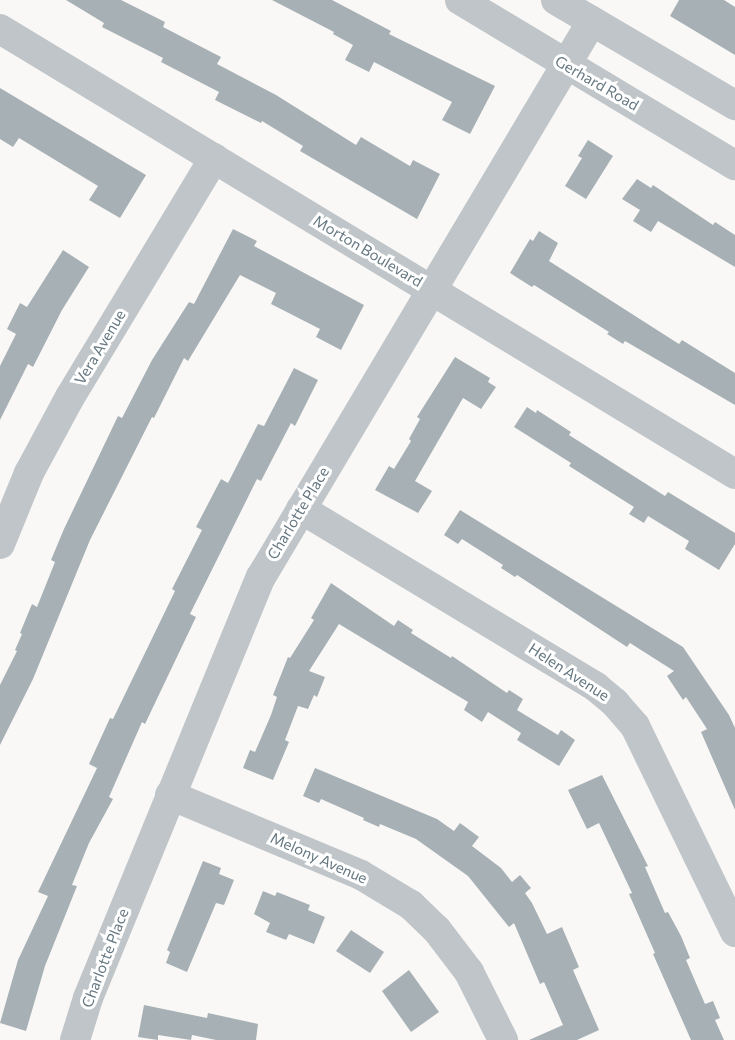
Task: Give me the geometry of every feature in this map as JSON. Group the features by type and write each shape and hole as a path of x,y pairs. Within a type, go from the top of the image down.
{"street":[{"name":"Gerhard Road","path":"460,0 735,165"},
{"path":"556,0 735,105"},
{"name":"Charlotte Place","path":"75,1040 88,998 261,576 592,21"},
{"name":"Morton Boulevard","path":"0,29 735,474"},
{"name":"Vera Avenue","path":"0,544 29,473 70,397 214,158"},
{"name":"Helen Avenue","path":"301,509 596,687 615,703 635,726 735,932"},
{"name":"Melony Avenue","path":"170,795 361,875 411,905 437,930 469,972 503,1040"}],"building":[{"path":"66,0 121,0 165,22 163,27 221,57 217,64 276,95 356,145 361,137 410,166 413,160 440,174 417,219 300,151 303,146 262,121 261,123 215,100 219,92 161,62 163,58 102,27 104,23"},
{"path":"272,0 332,0 391,31 389,34 495,86 470,134 442,120 452,102 374,62 369,72 345,60 353,45 333,34 334,32"},
{"path":"679,0 724,0 735,7 735,55 670,16"},
{"path":"0,88 146,175 120,218 89,200 98,186 19,138 13,147 0,139"},
{"path":"588,140 613,156 586,199 565,186 582,158 578,156"},
{"path":"637,179 651,188 653,185 713,225 715,222 735,235 735,267 658,221 651,232 633,221 640,210 622,199"},
{"path":"233,229 257,241 254,246 364,305 341,350 316,337 320,329 271,304 276,293 240,275 188,361 184,358 154,418 152,417 90,540 33,679 0,745 0,685 17,651 15,650 22,634 20,633 32,604 37,607 55,562 51,560 64,529 118,416 122,418 152,360 189,302 194,304"},
{"path":"539,231 558,243 549,261 679,344 682,340 735,373 735,405 625,341 623,344 607,334 609,332 534,285 532,287 510,273 530,239 533,241"},
{"path":"63,250 89,267 62,310 33,367 28,364 0,420 0,366 16,334 7,329 20,303 27,307"},
{"path":"455,357 490,378 488,382 496,387 481,409 463,398 415,481 432,491 418,513 375,490 389,466 394,469 411,441 409,439 420,419 417,417"},
{"path":"294,368 318,380 295,426 291,423 261,481 257,479 190,614 196,617 145,724 142,722 109,797 113,799 89,843 72,885 77,886 45,966 26,1031 0,1023 18,960 48,896 38,892 97,768 89,764 175,591 172,589 202,530 196,527 221,479 228,483 258,424 264,426"},
{"path":"527,407 536,413 537,410 571,432 569,435 665,496 668,492 735,533 735,544 719,570 685,549 689,541 648,516 644,523 629,514 634,507 569,466 571,463 514,427"},
{"path":"460,510 683,647 729,715 735,728 735,810 701,732 707,729 686,697 683,700 667,676 674,671 630,643 627,647 517,575 515,577 501,568 503,565 462,539 458,544 444,535"},
{"path":"331,583 394,626 398,620 413,630 411,633 451,658 452,656 507,693 509,690 523,699 517,710 558,735 561,730 575,740 559,766 517,740 521,733 488,712 482,722 464,710 468,702 339,624 309,671 325,677 317,697 314,695 308,709 298,706 285,740 289,742 273,780 243,768 250,750 255,752 271,715 277,697 273,695 288,657 290,658 314,620 311,618"},
{"path":"315,768 437,819 454,831 460,823 479,837 472,846 501,868 512,882 520,875 531,888 525,893 547,934 562,927 579,967 573,970 599,1030 577,1040 529,1040 563,1025 544,982 540,984 514,923 509,927 468,876 416,839 380,824 379,827 321,799 319,803 303,796"},
{"path":"602,775 648,866 645,867 665,913 668,912 681,936 690,958 686,960 705,1004 713,1001 720,1018 715,1020 724,1040 691,1040 653,954 655,953 629,894 632,893 599,823 587,829 568,790"},
{"path":"203,861 221,868 219,874 234,880 224,905 216,903 187,972 166,963 170,952 167,950"},
{"path":"263,891 275,896 277,892 310,905 308,910 325,917 314,944 289,934 286,940 266,932 270,923 254,914"},
{"path":"351,930 384,952 370,973 336,951"},
{"path":"409,970 439,1012 411,1032 382,991"},
{"path":"144,1005 207,1018 208,1013 258,1024 256,1040 216,1040 192,1035 191,1040 158,1035 158,1040 138,1037"}]}
